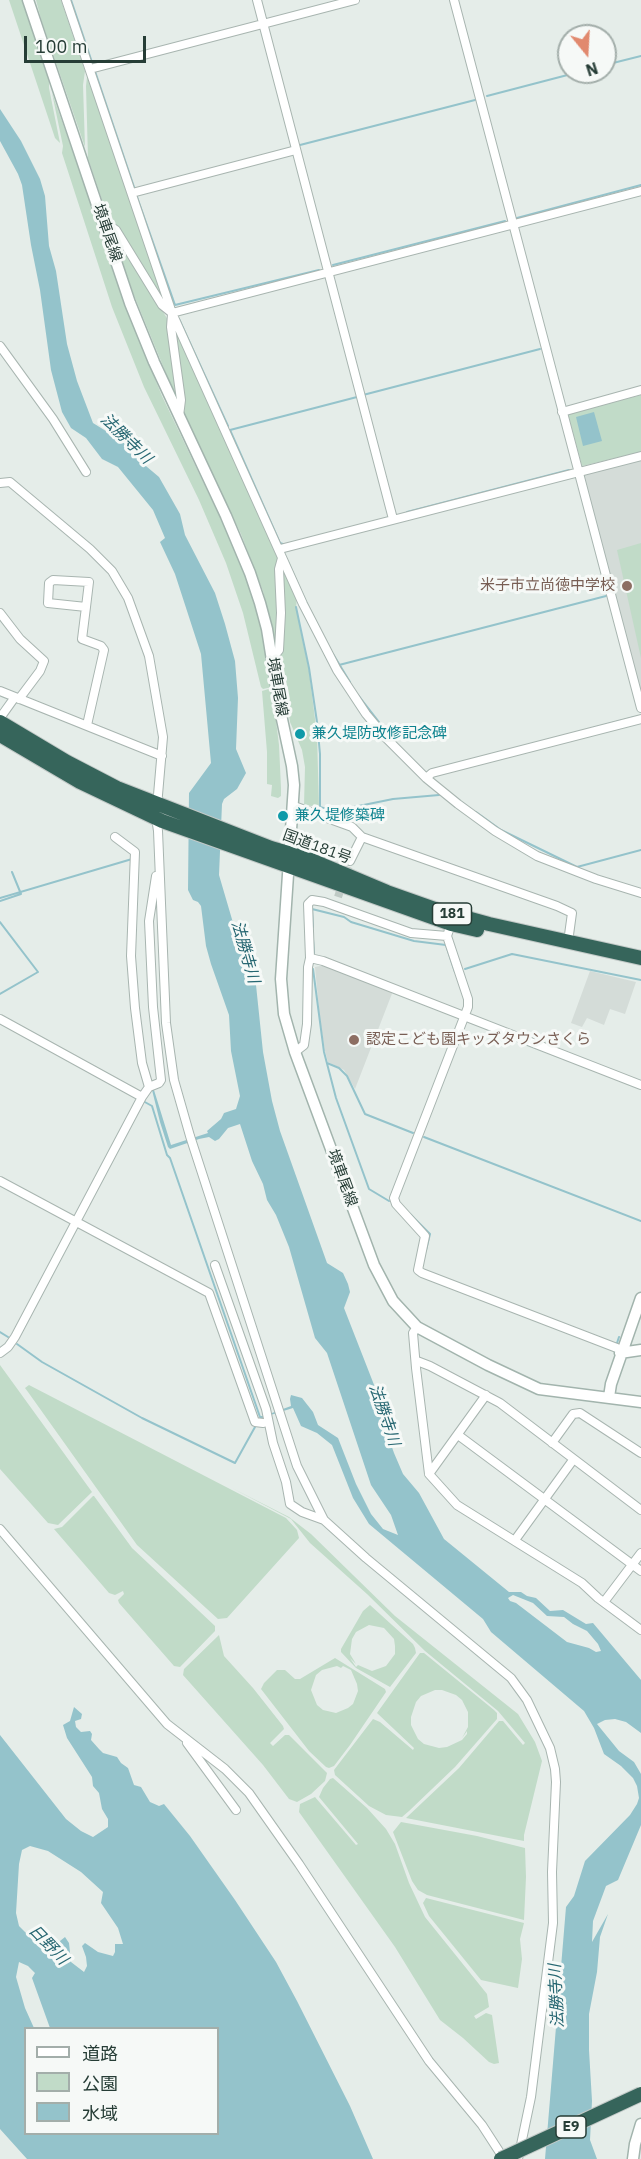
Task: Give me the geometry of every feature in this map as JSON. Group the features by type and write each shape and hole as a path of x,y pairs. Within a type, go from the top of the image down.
{"highway":[{"name":"国道181号","path":"0,720 67,762 160,813"},
{"name":"国道181号","path":"0,735 80,782 270,855 289,868 449,930 641,965"},
{"name":"国道181号","path":"270,855 290,853 438,910 489,924 641,958"},
{"name":"E9","path":"502,2159 641,2094"},
{"name":"E9","path":"512,2159 641,2100"}],"main road":[{"name":"境車尾線","path":"28,0 130,303 250,573 267,629 292,766 294,806 281,979 284,1014 295,1052 378,1272 393,1301 417,1327 530,1386 557,1392 641,1402"},
{"path":"609,1397 621,1351 641,1298"},
{"path":"621,1351 641,1350"},
{"path":"633,2159 641,2124"}],"street":[{"path":"66,0 172,313 281,554 337,670 366,714 387,739 426,778 495,831 537,856 596,879 641,893"},
{"path":"257,0 393,519"},
{"path":"90,69 355,0"},
{"path":"454,0 641,708"},
{"path":"132,193 296,150"},
{"path":"172,313 641,191"},
{"path":"103,221 116,230 162,305 172,313"},
{"path":"172,313 171,327 181,400 179,417"},
{"path":"0,346 86,472"},
{"path":"562,412 641,390"},
{"path":"281,554 393,519 641,456"},
{"path":"0,483 10,482 99,557 128,598 149,656 164,737 159,871 162,974 168,1042 176,1089 297,1466 324,1520 366,1558 511,1678 532,1708 552,1754 556,1782 552,1872 553,1923 531,2097 518,2159"},
{"path":"272,659 279,651 281,554"},
{"path":"86,608 48,603 49,583 53,580 89,582 86,608 82,639 101,646 104,650 87,725"},
{"path":"0,613 20,639 44,661 40,671 0,720"},
{"path":"0,691 162,756"},
{"path":"426,778 432,773 641,718"},
{"path":"294,806 352,827 362,837 572,913 568,942"},
{"path":"115,837 135,852 132,966 142,1063 149,1087"},
{"path":"350,861 362,837"},
{"path":"0,1353 15,1337 142,1097 149,1087 162,1080 153,1007 149,921 159,871"},
{"path":"335,906 338,897"},
{"path":"295,1052 304,1045 307,1024 310,958 308,904 310,901 316,900 335,906 411,933 449,930 468,999 468,1007 394,1198 396,1204 426,1236 418,1270 621,1351"},
{"path":"310,958 323,961 641,1085"},
{"path":"0,1019 142,1097"},
{"path":"0,1181 209,1293 255,1422 266,1418"},
{"path":"215,1265 266,1418 286,1482 290,1504 302,1512 324,1520"},
{"path":"417,1327 413,1333 429,1474 457,1504 582,1583 641,1630"},
{"path":"629,1329 641,1327"},
{"path":"417,1361 500,1403 641,1510"},
{"path":"429,1474 486,1395"},
{"path":"552,1443 573,1414 580,1413 641,1453"},
{"path":"458,1435 641,1571"},
{"path":"515,1540 573,1460"},
{"path":"0,1528 167,1724 225,1769 249,1793 299,1864 429,2061 482,2126 502,2159"},
{"path":"604,1602 641,1552"},
{"path":"182,1736 236,1810"}],"shaded area":[{"name":"米子市立尚徳中学校","path":"641,458 641,696 583,475"},
{"path":"325,965 393,991 355,1089 344,1070 328,1062 325,1051 315,967"},
{"path":"590,971 636,982 625,1014 610,1009 604,1025 587,1018 582,1027 571,1023"}],"green space":[{"path":"9,0 22,0 49,81 60,143 55,138"},
{"path":"36,0 61,0 85,71 83,85 85,147 41,19"},
{"path":"87,77 89,77 165,304 104,206 88,158"},
{"path":"52,93 141,345 162,396 227,532 250,588 262,630 272,687 263,689 261,687 243,613 226,563 199,500 144,387 112,307 62,153 63,146"},
{"path":"115,233 168,320 179,399 177,400 133,293 113,235"},
{"path":"174,326 278,554 276,643 263,591 241,534 185,418"},
{"path":"641,395 641,452 582,466 568,414"},
{"path":"641,543 641,658 617,550"},
{"path":"282,567 297,597 296,608 309,671 317,735 319,807 304,805 305,767 302,750 290,722 280,666"},
{"path":"272,688 279,745 281,796 278,798 271,796 272,785 267,784 262,691"},
{"path":"0,1365 92,1492 58,1525 48,1523 0,1469"},
{"path":"29,1385 286,1518 297,1530 299,1538 227,1618 218,1619 137,1545 25,1388"},
{"path":"232,1488 289,1517 311,1534 395,1616 518,1714 535,1742 542,1761 524,1841 406,1818 459,1768 499,1721 503,1721 523,1745 525,1743 498,1711 425,1651 367,1594 310,1543 291,1519"},
{"path":"93,1496 132,1548 215,1626 215,1631 180,1667 174,1666 119,1603 118,1600 124,1594 123,1591 115,1595 109,1593 54,1529 62,1527"},
{"path":"370,1605 415,1648 416,1653 390,1687 356,1668 341,1652 363,1611","holes":["369,1625 384,1628 394,1639 395,1654 386,1666 372,1671 358,1665 356,1667 350,1658 356,1664 350,1654 352,1639 356,1632"]},
{"path":"219,1635 224,1656 283,1726 284,1729 270,1743 273,1746 285,1735 289,1735 327,1773 325,1781 311,1794 297,1802 289,1799 263,1765 183,1675 184,1669"},
{"path":"420,1653 424,1653 494,1710 497,1713 497,1719 455,1767 402,1817 386,1815 369,1806 335,1775 334,1770 373,1719 380,1722 413,1750 414,1748 377,1713","holes":["435,1690 442,1690 462,1700 468,1712 468,1727 462,1738 467,1731 467,1734 462,1740 439,1748 424,1744 418,1739 411,1725 411,1717 416,1702 421,1696"]},
{"path":"335,1658 385,1689 386,1692 350,1745 334,1766 329,1768 309,1751 261,1689 277,1670 285,1670 295,1679 300,1679","holes":["337,1666 341,1668 343,1666 351,1670 357,1684 358,1691 353,1704 336,1713 323,1710 317,1705 311,1690 316,1675 322,1670"]},
{"path":"333,1778 367,1808 386,1829 395,1844 409,1883 425,1917 487,1994 489,2007 474,2016 476,2019 486,2013 492,2015 499,2063 489,2062 440,2020 395,1947 299,1812 300,1804 315,1797 356,1845 358,1844 319,1797 323,1788"},
{"path":"401,1822 477,1836 525,1848 524,1920 427,1895 418,1890 412,1881 393,1832"},
{"path":"426,1898 524,1923 520,1939 522,1959 518,1988 481,1980 429,1916 423,1903"}],"water":[{"path":"0,109 21,141 40,179 45,196 49,246 56,271 67,344 77,381 93,423 122,441 159,477 180,514 185,535 215,593 225,624 235,661 238,698 236,749 246,773 237,789 224,799 222,804 219,875 241,950 256,985 263,1052 280,1131 327,1263 343,1273 348,1284 350,1292 344,1308 378,1395 394,1453 403,1474 419,1493 444,1539 509,1592 521,1592 536,1598 550,1611 563,1610 586,1624 593,1623 641,1680 641,1733 626,1722 615,1719 597,1724 619,1751 634,1762 641,1774 641,1825 618,1880 606,1886 593,1921 592,1942 608,1914 600,1937 597,1972 589,2014 592,2101 590,2140 597,2159 545,2159 566,1907 574,1896 585,1861 630,1815 637,1804 639,1798 637,1786 633,1778 621,1766 604,1754 594,1728 584,1711 491,1632 483,1619 369,1524 353,1498 332,1445 317,1433 301,1426 293,1408 261,1418 291,1406 291,1395 302,1398 313,1412 318,1425 338,1438 356,1484 371,1514 383,1529 398,1535 391,1515 371,1485 327,1353 315,1338 289,1247 267,1200 240,1124 228,1128 215,1141 209,1137 170,1149 160,1122 152,1090 154,1090 171,1145 208,1133 207,1131 221,1119 224,1113 236,1109 240,1096 231,1051 229,1015 206,946 201,906 193,900 188,890 189,793 211,763 201,654 175,574 160,542 165,538 153,510 118,467 102,459 86,438 71,428 62,412 51,370 22,185 0,141","holes":["513,1595 533,1603 547,1616 564,1617 587,1631 601,1651 596,1652 567,1642 508,1598"]},
{"path":"594,412 602,441 583,446 576,417"},
{"path":"74,1707 82,1714 81,1719 75,1721 76,1727 81,1732 90,1731 91,1740 103,1753 117,1757 128,1768 134,1785 141,1787 150,1802 159,1806 164,1804 190,1836 276,1962 350,2106 373,2159 27,2159 0,2129 0,1735 66,1819 93,1837 108,1827 108,1819 102,1809 99,1793 93,1786 92,1777 67,1738 63,1725 70,1721","holes":["30,1846 48,1851 81,1872 103,1892 101,1903 118,1928 123,1944 115,1944 113,1956 98,1952 85,1943 82,1946 87,1966 84,1972 71,1962 69,1943 65,1937 60,1941 62,1959 55,1962 19,1926 16,1913 22,1850"]}],"waterway":[{"path":"71,0 136,189"},
{"path":"617,62 641,56"},
{"path":"487,96 557,78"},
{"path":"300,145 475,100"},
{"path":"517,218 641,185"},
{"path":"136,194 175,305 319,270"},
{"path":"333,265 505,221"},
{"path":"179,319 228,426"},
{"path":"363,395 540,349"},
{"path":"286,545 280,543 230,430 357,397"},
{"path":"407,512 569,470"},
{"path":"288,562 309,609"},
{"path":"339,665 606,596"},
{"path":"296,607 309,668 317,722 320,754 320,807 334,811 393,799 439,795"},
{"path":"333,654 350,682"},
{"path":"358,695 393,740"},
{"path":"593,728 635,717"},
{"path":"476,812 501,830 577,867 641,850"},
{"path":"0,898 132,859"},
{"path":"0,901 21,894 12,872"},
{"path":"313,927 312,909 344,917 351,922 414,941 446,945 455,972"},
{"path":"0,922 38,972 0,994"},
{"path":"313,939 314,953"},
{"path":"465,969 512,954 641,980"},
{"path":"313,969 324,1052 336,1098 369,1189 389,1201"},
{"path":"327,1063 339,1068 347,1076 365,1114 413,1133"},
{"path":"143,1101 152,1106 167,1155 170,1158 260,1417 262,1417"},
{"path":"424,1137 641,1221"},
{"path":"410,1214 430,1234 426,1250"},
{"path":"0,1332 8,1337"},
{"path":"614,1344 617,1343 619,1337"},
{"path":"17,1344 42,1362 142,1418 235,1463 255,1427"}],"tunnel":[{"path":"338,897 350,861"}],"place":[{"name":"米子市立尚徳中学校","path":"627,586"},
{"name":"兼久堤防改修記念碑","path":"300,734"},
{"name":"兼久堤修築碑","path":"283,816"},
{"name":"認定こども園キッズタウンさくら","path":"354,1040"}],"water label":[{"name":"法勝寺川","path":"126,439"},
{"name":"法勝寺川","path":"245,952"},
{"name":"法勝寺川","path":"384,1415"},
{"name":"日野川","path":"48,1945"},
{"name":"法勝寺川","path":"557,1996"}]}
